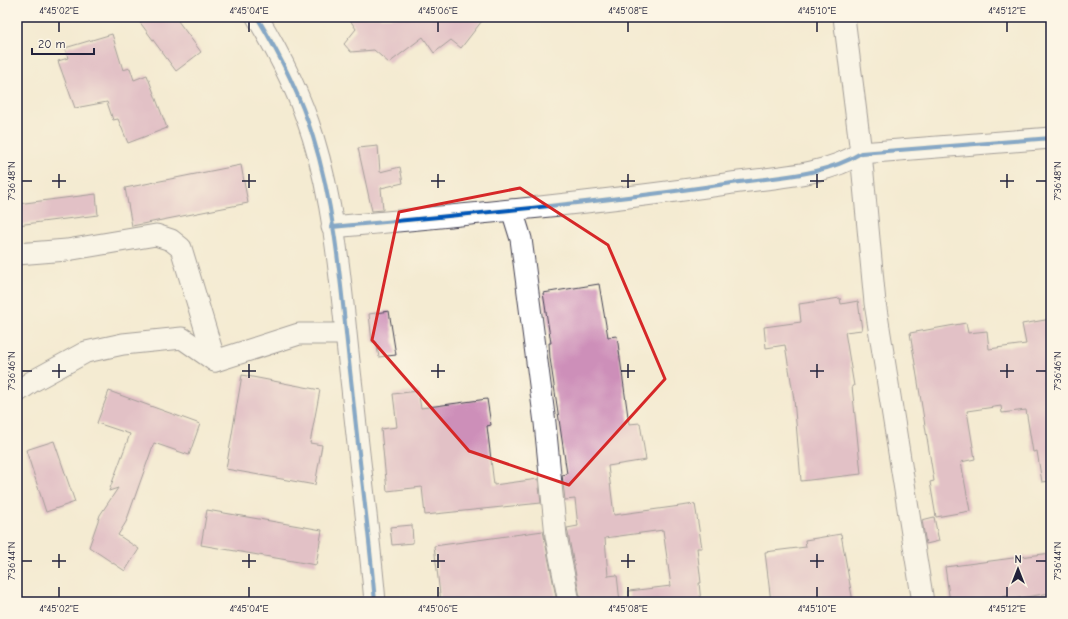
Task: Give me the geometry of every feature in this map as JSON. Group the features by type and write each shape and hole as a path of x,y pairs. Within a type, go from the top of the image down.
{"street":[{"path":"257,17 276,48 295,88 313,137 324,178 346,334 376,602"},
{"path":"844,17 861,153 875,303 923,602"},
{"path":"332,227 644,196 799,173 848,161 861,153 1051,138"},
{"path":"512,210 521,239 545,423 556,536 569,602"},
{"path":"17,254 68,250 156,235 171,240 181,248 215,361"},
{"path":"215,361 299,334 346,334"},
{"path":"17,392 33,381 86,352 123,344 182,338 215,361"}],"highlighted area":[{"path":"520,188 608,245 665,379 569,485 469,451 372,340 399,212"}],"building":[{"path":"136,17 175,17 201,52 176,71"},
{"path":"348,17 485,17 461,48 451,40 434,53 423,37 389,63 374,50 351,52 344,44 356,29"},
{"path":"112,34 123,70 130,68 134,80 147,75 167,128 128,143 118,119 113,120 107,102 75,108 58,61 68,58 65,48"},
{"path":"378,146 380,172 400,167 403,183 381,188 383,210 372,211 358,148"},
{"path":"241,165 248,203 132,226 125,188"},
{"path":"96,194 98,215 17,225 17,204"},
{"path":"599,284 608,337 617,336 629,424 640,423 646,460 608,466 614,515 695,504 702,548 697,548 701,583 699,583 701,602 629,602 629,591 671,586 663,530 605,538 608,576 617,575 620,602 581,602 567,528 578,526 575,499 565,500 562,475 567,474 550,358 549,343 551,343 543,293"},
{"path":"840,298 841,304 858,301 862,330 845,332 854,386 852,386 861,474 801,481 794,399 785,345 766,348 764,327 801,322 799,304"},
{"path":"389,311 396,355 379,357 376,342 372,342 369,314"},
{"path":"1051,319 1051,481 1042,482 1037,451 1033,452 1026,410 1002,413 1001,406 967,411 975,459 961,462 970,511 936,517 930,482 934,481 910,333 966,323 968,333 987,331 989,349 1026,344 1022,324"},
{"path":"242,375 320,390 310,443 322,445 315,485 226,469"},
{"path":"109,391 200,424 189,455 154,443 126,522 118,535 139,549 125,571 89,547 100,515 118,488 109,491 130,434 97,423"},
{"path":"418,391 421,408 487,399 491,425 487,426 494,485 538,479 541,503 425,515 422,487 387,491 381,429 397,427 393,394"},
{"path":"54,441 75,502 46,512 26,450"},
{"path":"207,510 322,530 316,565 201,545"},
{"path":"934,517 939,541 926,544 922,520"},
{"path":"412,525 413,543 392,545 390,527"},
{"path":"543,531 557,602 441,602 434,546"},
{"path":"841,534 853,602 816,602 815,600 771,602 765,552 806,547 805,540"},
{"path":"1051,553 1051,593 1007,600 1007,596 969,602 950,602 945,567"}],"cycle path":[{"path":"257,17 274,46 296,91 308,121 328,199 334,230 342,293 375,602"},
{"path":"332,227 579,203 796,175 830,167 861,153 1051,138"}]}
